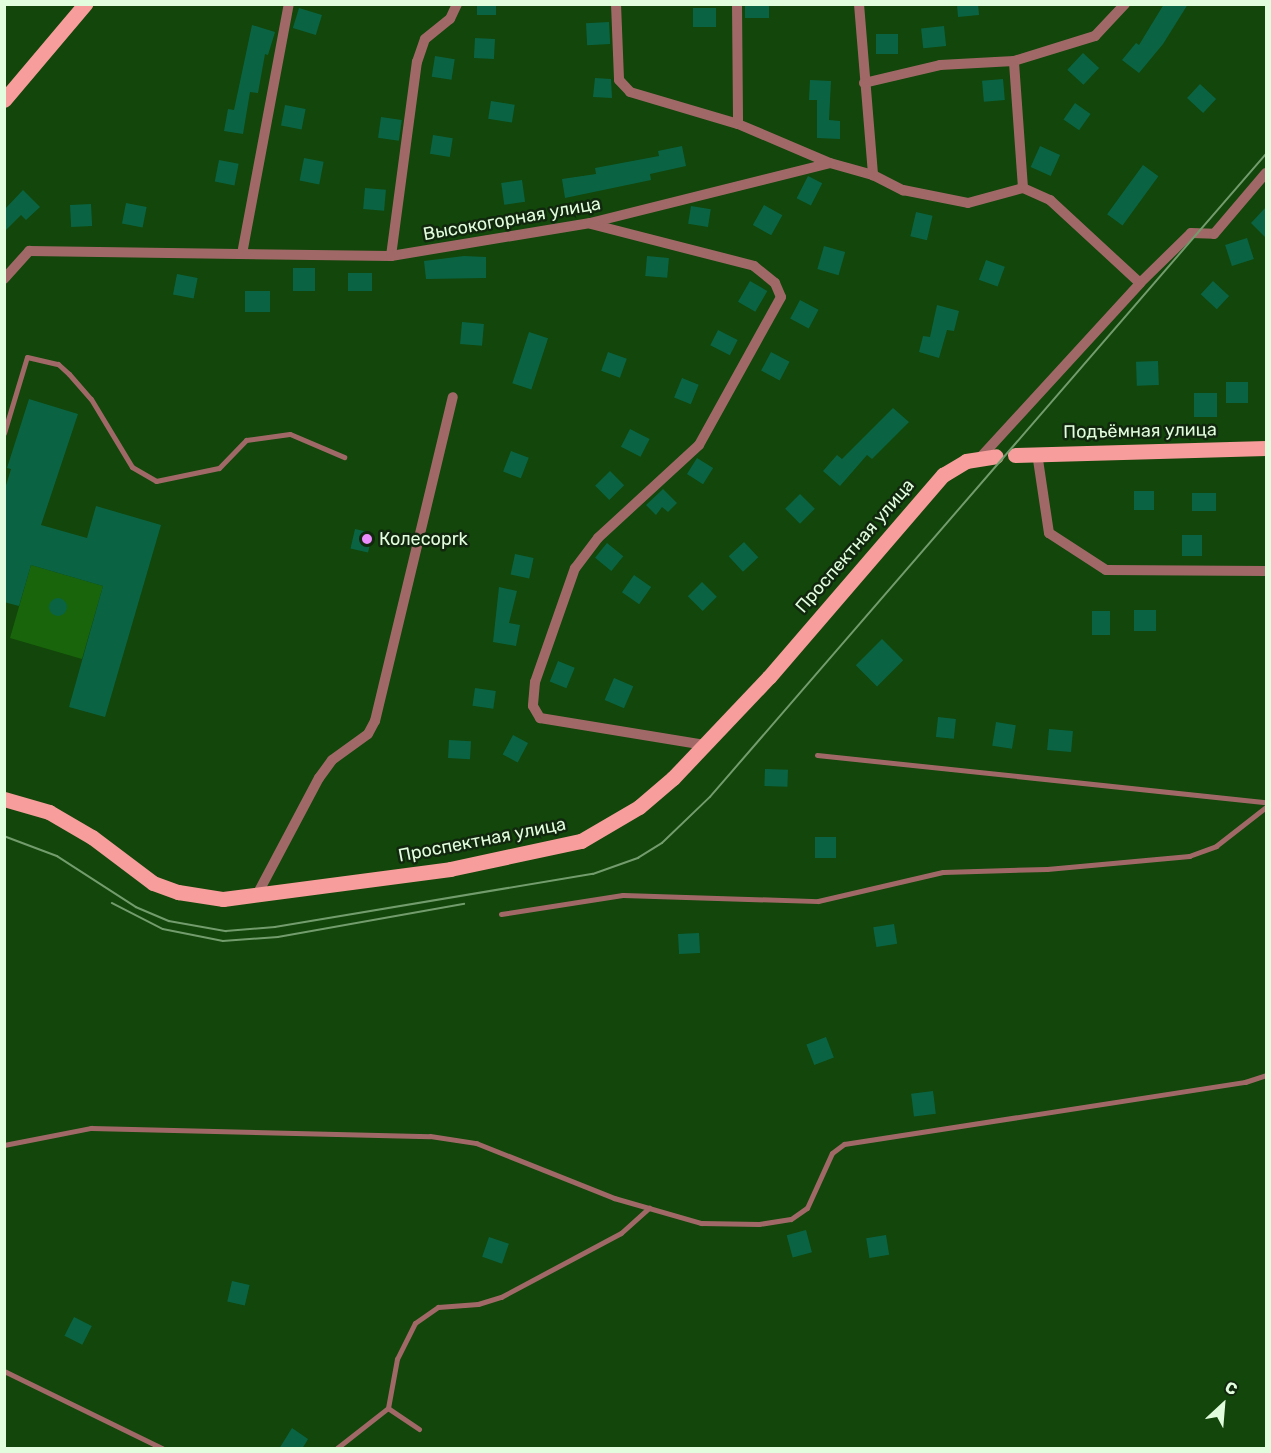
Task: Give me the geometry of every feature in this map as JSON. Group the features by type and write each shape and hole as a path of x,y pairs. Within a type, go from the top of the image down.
{"main road":[{"path":"4,100 85,4"},
{"name":"Подъёмная улица","path":"1015,455 1266,448"},
{"path":"979,459 996,456"},
{"name":"Проспектная улица","path":"4,799 49,812 92,837 153,883 178,892 223,899 450,869 581,841 654,796 705,746 928,490 948,471 979,459"}],"street":[{"path":"242,254 289,4"},
{"path":"391,256 417,62 425,39 450,19 457,4"},
{"path":"616,4 619,80 630,92 738,124 830,163"},
{"path":"737,4 738,124"},
{"path":"859,4 873,175"},
{"path":"864,83 940,65 1014,62 1095,36 1125,4"},
{"path":"1014,62 1023,188 1050,200 1140,282"},
{"name":"Высокогорная улица","path":"4,279 30,251 391,256 590,224 830,163 873,175 903,190 968,203 1023,188"},
{"path":"979,459 1140,282 1191,233 1214,234 1266,173"},
{"path":"590,224 754,266 776,283 781,297 699,445 598,538 575,567 535,682 532,706 540,718 705,746"},
{"path":"258,893 319,778 332,760 368,734 375,721 453,397"},
{"path":"1037,453 1049,532 1106,570 1266,571"}],"lane":[{"path":"4,433 27,357 58,364 69,374 91,399 132,467 156,481 219,468 246,440 290,434 344,457"},
{"path":"818,755 1266,802"},
{"path":"501,914 623,895 818,901 943,872 1047,869 1189,856 1216,846 1266,807"},
{"path":"4,1145 91,1128 430,1136 476,1143 614,1198 701,1223 759,1224 791,1219 807,1208 832,1153 844,1144 1245,1082 1266,1075"},
{"path":"337,1449 388,1408 397,1359 415,1323 438,1307 478,1304 501,1297 621,1233 649,1208"},
{"path":"4,1371 162,1449"},
{"path":"388,1408 419,1429"}],"green space":[{"path":"31,565 103,586 82,659 10,638","holes":["57,599 67,607 61,615 50,610"]}],"building":[{"path":"477,4 496,4 496,15 477,15"},
{"path":"745,4 769,4 769,18 745,18"},
{"path":"957,4 978,4 979,15 958,17"},
{"path":"1164,4 1188,4 1163,44 1139,73 1122,60 1136,43 1139,45"},
{"path":"299,8 322,15 316,35 293,28"},
{"path":"693,8 716,8 716,27 693,27"},
{"path":"609,22 610,44 587,45 586,23"},
{"path":"252,25 275,32 268,55 265,54 258,93 250,92 243,134 224,131 228,109 234,110"},
{"path":"944,26 946,46 923,48 921,28"},
{"path":"876,34 898,34 898,54 876,54"},
{"path":"475,38 495,39 494,59 474,58"},
{"path":"1083,53 1099,68 1083,85 1067,70"},
{"path":"435,56 455,59 451,80 432,77"},
{"path":"595,78 611,79 612,98 593,97"},
{"path":"1003,79 1005,100 984,102 982,81"},
{"path":"810,80 831,81 829,120 840,121 840,139 817,138 817,100 809,100"},
{"path":"1200,84 1216,99 1203,113 1187,98"},
{"path":"491,101 515,105 512,123 488,119"},
{"path":"1075,103 1091,114 1079,130 1064,119"},
{"path":"285,105 306,109 302,130 281,126"},
{"path":"381,117 402,120 399,141 378,138"},
{"path":"433,135 453,138 450,157 430,154"},
{"path":"682,146 686,166 650,174 651,180 565,198 562,179 596,174 595,168 659,156 658,151"},
{"path":"1040,146 1060,155 1051,176 1031,167"},
{"path":"304,158 324,162 319,184 300,181"},
{"path":"219,160 239,164 234,185 215,182"},
{"path":"1143,165 1158,176 1123,226 1107,214"},
{"path":"808,176 822,183 811,206 797,198"},
{"path":"522,180 525,202 504,205 501,183"},
{"path":"365,188 386,190 384,211 363,209"},
{"path":"23,190 40,207 26,220 21,215 4,232 4,210"},
{"path":"126,203 147,207 143,228 122,224"},
{"path":"91,204 92,226 71,227 70,205"},
{"path":"764,205 782,215 771,235 753,225"},
{"path":"691,206 711,209 708,227 688,224"},
{"path":"1266,207 1266,238 1251,223"},
{"path":"916,212 933,216 927,240 910,236"},
{"path":"1247,238 1254,259 1232,266 1225,245"},
{"path":"824,246 845,252 839,275 817,269"},
{"path":"464,256 486,257 486,278 426,279 424,261"},
{"path":"647,256 669,258 667,278 645,276"},
{"path":"986,260 1005,267 998,287 979,280"},
{"path":"293,268 315,268 315,291 293,291"},
{"path":"348,273 372,273 372,291 348,291"},
{"path":"177,274 198,278 194,299 173,295"},
{"path":"750,281 767,291 755,312 738,302"},
{"path":"1213,281 1229,296 1217,309 1201,294"},
{"path":"245,291 270,291 270,312 245,312"},
{"path":"800,300 819,310 809,328 790,319"},
{"path":"937,305 959,311 954,331 947,330 939,358 919,352 923,336 930,337"},
{"path":"462,322 484,324 482,346 460,344"},
{"path":"718,330 738,340 730,355 710,345"},
{"path":"529,332 548,338 531,390 512,383"},
{"path":"608,352 627,359 620,378 601,371"},
{"path":"771,352 790,362 780,380 761,371"},
{"path":"1158,361 1159,385 1137,386 1136,362"},
{"path":"682,378 699,385 691,404 674,397"},
{"path":"1226,382 1248,382 1248,403 1226,403"},
{"path":"1194,393 1217,393 1217,417 1194,417"},
{"path":"29,399 78,414 41,525 87,538 96,506 161,525 105,717 69,707 103,586 31,565 19,606 4,602 4,492 11,469 7,468"},
{"path":"893,408 909,422 872,459 867,455 840,486 823,471 837,455 842,459"},
{"path":"630,429 650,439 641,457 621,447"},
{"path":"511,451 529,458 521,478 503,472"},
{"path":"697,458 713,468 703,484 687,474"},
{"path":"610,471 624,485 609,500 595,486"},
{"path":"663,489 677,503 668,512 662,507 656,515 646,505"},
{"path":"1134,491 1154,491 1154,510 1134,510"},
{"path":"1192,493 1216,493 1216,511 1192,511"},
{"path":"800,494 815,509 800,524 785,509"},
{"path":"355,529 373,533 368,553 351,548"},
{"path":"1182,535 1202,535 1202,556 1182,556"},
{"path":"744,542 758,557 743,572 729,556"},
{"path":"607,543 623,556 611,571 595,558"},
{"path":"515,554 534,558 529,578 511,575"},
{"path":"634,575 651,587 639,604 622,592"},
{"path":"702,582 717,597 703,611 688,596"},
{"path":"499,587 517,591 509,623 520,625 516,646 493,642"},
{"path":"58,598 64,601 67,607 64,613 58,616 52,613 49,607 52,601"},
{"path":"1134,610 1156,610 1156,631 1134,631"},
{"path":"1092,611 1110,611 1110,635 1092,635"},
{"path":"882,639 903,660 877,686 856,665"},
{"path":"558,661 575,668 566,688 550,681"},
{"path":"614,678 633,686 624,708 605,700"},
{"path":"475,688 496,691 493,709 472,706"},
{"path":"938,717 956,719 954,739 936,737"},
{"path":"996,722 1016,725 1012,749 992,746"},
{"path":"1049,729 1073,731 1071,752 1047,750"},
{"path":"513,735 528,743 518,762 503,754"},
{"path":"449,740 471,741 470,759 448,758"},
{"path":"765,769 788,770 787,787 764,786"},
{"path":"815,837 836,837 836,858 815,858"},
{"path":"894,924 897,944 876,947 873,927"},
{"path":"699,933 700,953 679,954 678,934"},
{"path":"826,1037 834,1058 814,1065 806,1045"},
{"path":"933,1091 936,1114 914,1117 911,1094"},
{"path":"806,1230 812,1252 793,1257 787,1235"},
{"path":"886,1235 889,1255 869,1258 866,1238"},
{"path":"489,1237 509,1244 502,1264 482,1257"},
{"path":"232,1281 250,1285 245,1306 227,1301"},
{"path":"74,1317 92,1326 82,1345 64,1336"},
{"path":"292,1428 308,1439 302,1449 279,1449"}],"tram line":[{"path":"4,836 57,856 136,907 169,921 226,931 275,927 593,874 638,858 662,843 710,797 1266,154"},
{"path":"112,903 163,929 223,941 278,937 464,904"}],"place":[{"name":"Колесоprk","path":"367,539"}]}
